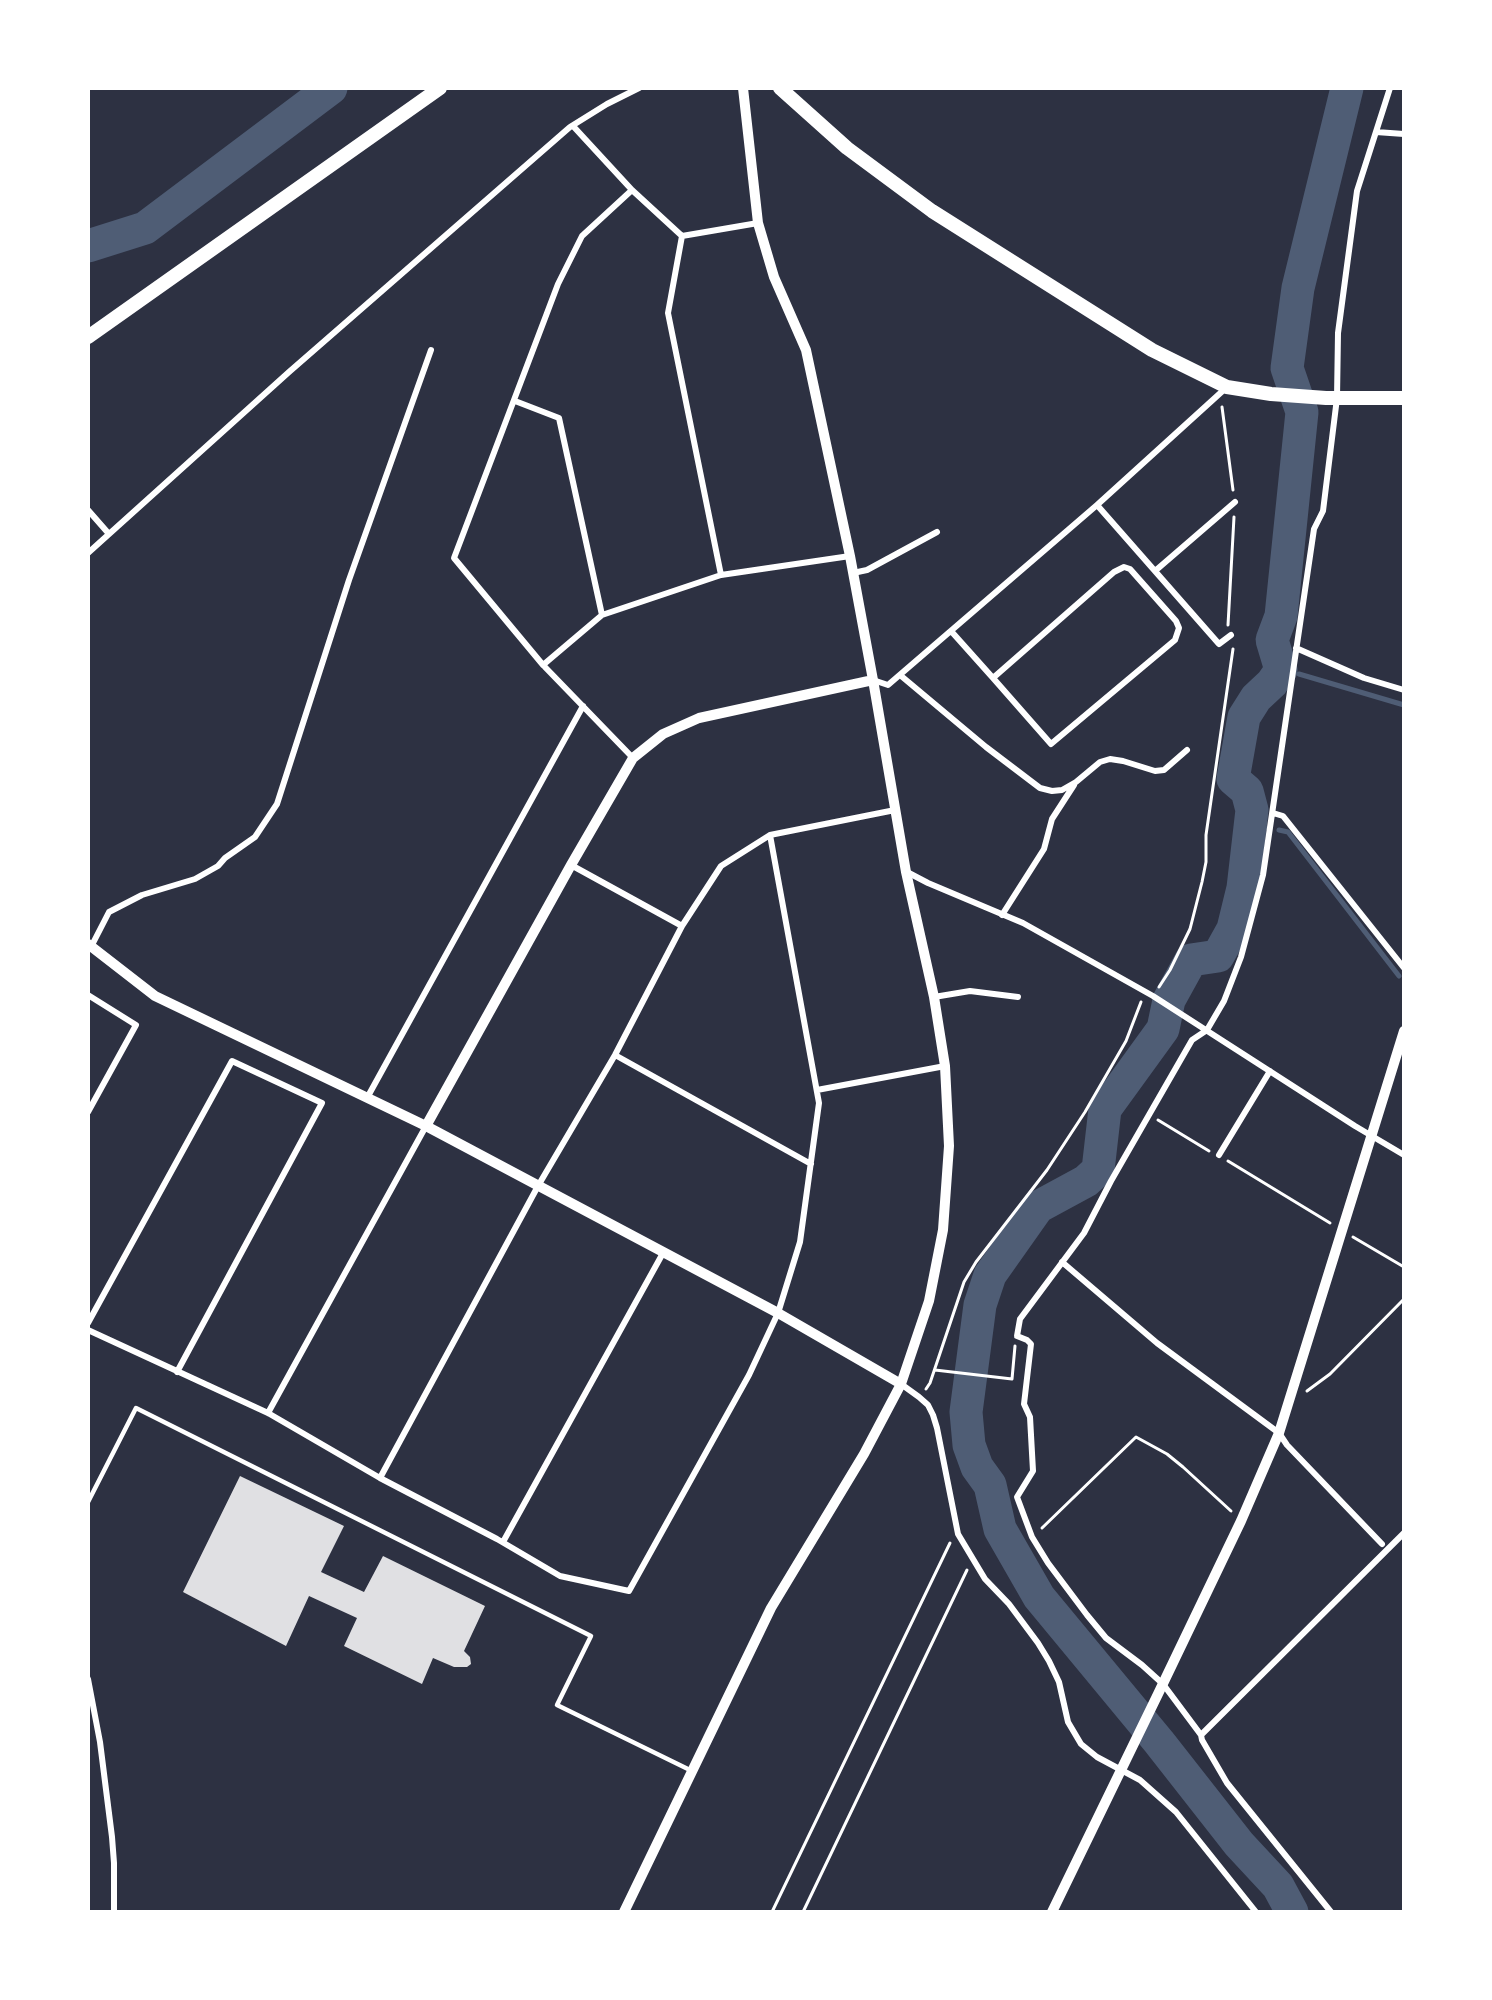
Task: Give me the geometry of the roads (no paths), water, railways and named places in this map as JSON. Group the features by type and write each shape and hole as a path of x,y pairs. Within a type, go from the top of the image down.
{"highway":[{"path":"88,338 440,88"},
{"path":"780,88 847,148 932,211 1152,350 1223,390 1331,398 1404,398"}],"street":[{"path":"88,553 308,356 573,126 607,104 639,88"},
{"path":"624,1911 771,1608 864,1454 900,1384 929,1300 943,1230 948,1146 945,1066 934,997 906,872 850,556 806,350 774,277 758,223 742,88"},
{"path":"1331,1911 1227,1783 1201,1735 1142,1665 1106,1638 1048,1563 1032,1538 1017,1497 1034,1471 1030,1417 1024,1404 1031,1344 1017,1336 1020,1319 1084,1233 1192,1040 1224,1001 1240,957 1263,875 1314,529 1323,512 1338,333 1358,191 1390,88"},
{"path":"573,126 632,190 682,236"},
{"path":"1376,132 1404,134"},
{"path":"632,190 582,236 558,284 454,558 543,665 633,758"},
{"path":"682,236 758,223"},
{"path":"682,236 668,314 721,575"},
{"path":"431,350 350,580 277,804 255,837 225,858 218,866 195,879 142,895 109,912 90,946 155,996 426,1126 778,1313 919,1397 928,1405 937,1428 958,1534 985,1579 1009,1605 1049,1661 1059,1682 1068,1722 1082,1744 1097,1756 1140,1780 1176,1812 1256,1911"},
{"path":"268,1413 571,865 633,758 663,734 699,718 873,680 888,685 1097,505 1223,390"},
{"path":"515,401 559,418 602,615"},
{"path":"1155,571 1235,502"},
{"path":"1097,505 1219,644 1231,635"},
{"path":"88,510 109,534"},
{"path":"853,573 867,570 937,532"},
{"path":"543,665 602,615 721,575 850,556"},
{"path":"951,631 1051,744 1175,640 1179,628 1176,621 1130,569 1124,567 1114,572 993,678"},
{"path":"1296,648 1364,678 1404,690"},
{"path":"900,675 986,747 1040,788 1052,792 1062,790 1076,782 1100,762 1110,759 1155,771 1164,770 1187,750"},
{"path":"367,1098 583,706"},
{"path":"1002,915 1044,849 1052,819 1076,782"},
{"path":"380,1478 538,1186 615,1055 682,926 721,866 771,835 895,810"},
{"path":"1273,813 1283,816 1404,968"},
{"path":"88,1330 268,1413 380,1478 503,1542 560,1576 629,1591 749,1375 778,1313 800,1242 819,1104 771,835"},
{"path":"571,865 682,926"},
{"path":"906,872 1023,923 1153,996 1404,1155"},
{"path":"934,997 970,991 1018,997"},
{"path":"88,995 136,1025 88,1112"},
{"path":"1052,1911 1161,1689 1279,1433 1404,1031"},
{"path":"615,1055 811,1164"},
{"path":"88,1323 231,1061 322,1102 177,1372"},
{"path":"817,1090 945,1066"},
{"path":"1219,1155 1270,1071"},
{"path":"503,1542 663,1253"},
{"path":"1062,1262 1157,1343 1279,1433 1287,1445 1382,1544"},
{"path":"1201,1735 1404,1533"},
{"path":"88,1679 100,1742 112,1837 114,1911"}],"lane":[{"path":"88,1502 136,1408 591,1636 557,1705 692,1771"}],"waterway":[{"path":"88,246 145,228 331,88"},
{"path":"1292,1912 1278,1886 1239,1844 1159,1742 1039,1597 1000,1529 990,1485 977,1467 969,1445 966,1412 980,1305 990,1275 1038,1207 1086,1181 1098,1170 1105,1109 1163,1029 1169,1000 1191,960 1218,956 1233,929 1243,888 1252,810 1247,791 1233,779 1244,717 1256,698 1272,683 1281,670 1272,640 1281,616 1302,412 1287,368 1298,288 1347,88"},
{"path":"1299,674 1404,705"},
{"path":"1250,823 1265,828"},
{"path":"1279,830 1288,832 1399,976"}]}
